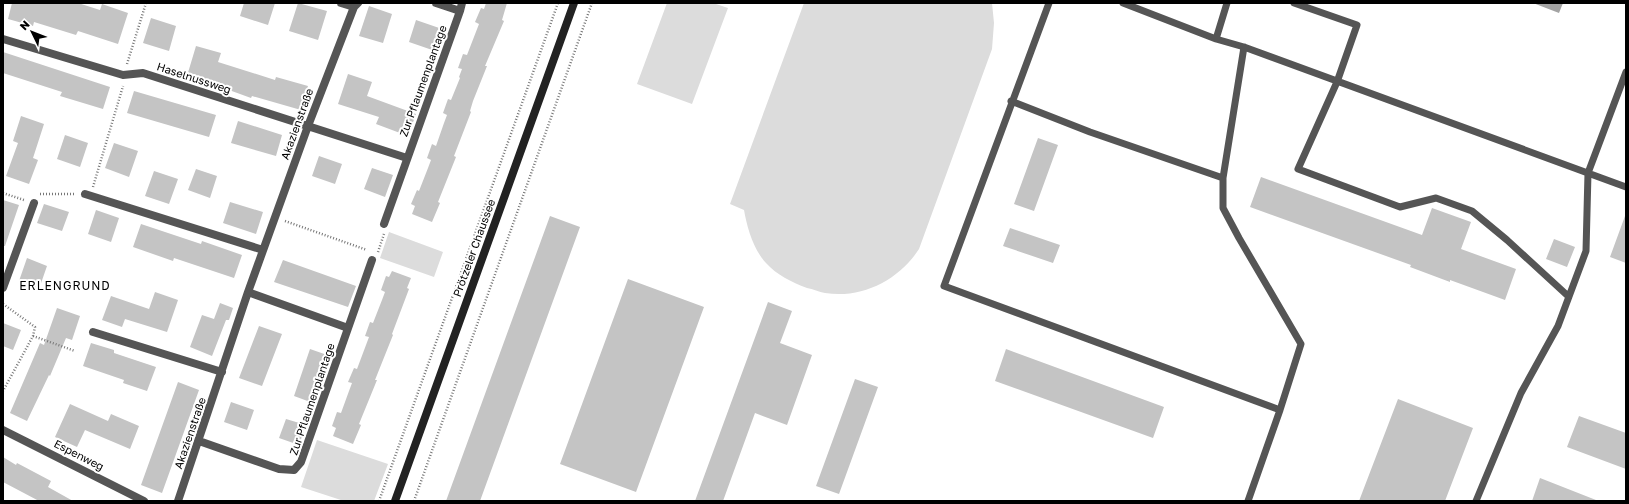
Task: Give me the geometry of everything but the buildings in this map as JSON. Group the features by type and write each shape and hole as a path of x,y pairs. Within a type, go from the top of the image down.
{"main road":[{"name":"Prötzeler Chaussee","path":"396,501 574,3"}],"street":[{"name":"Akazienstraße","path":"178,501 263,250 308,126 356,5 342,3"},
{"name":"Zur Pflaumenplantage","path":"384,224 461,7 436,3"},
{"name":"Haselnussweg","path":"3,39 123,75 143,73 308,126"},
{"path":"308,126 407,158"},
{"path":"88,195 263,250"},
{"path":"3,288 34,203"},
{"name":"Zur Pflaumenplantage","path":"199,441 279,469 294,470 302,462 372,260"},
{"path":"248,292 348,328"},
{"path":"94,332 222,372"},
{"name":"Espenweg","path":"3,430 144,501"}],"lane":[{"path":"1049,3 1011,101 944,286 1280,410"},
{"path":"1123,3 1216,39 1244,47 1626,187"},
{"path":"1216,39 1227,3"},
{"path":"1294,3 1357,25 1337,82 1298,169 1400,207 1436,198 1472,211 1507,240 1568,296"},
{"path":"1244,47 1223,178 1223,208 1301,344 1280,410 1248,501"},
{"path":"1476,501 1521,393 1558,326 1586,251 1588,173 1626,72"},
{"path":"1011,101 1090,132 1223,178"}],"path":[{"path":"88,195 124,83 123,75 146,3"},
{"path":"379,501 558,3"},
{"path":"414,501 592,3"},
{"path":"275,218 370,251"},
{"path":"372,260 376,258 385,230 384,224"},
{"path":"3,304 35,327 33,336 3,391"},
{"path":"33,336 75,351"}],"shaded area":[{"path":"667,3 713,3 728,8 692,104 637,84"},
{"path":"804,3 992,3 994,23 992,49 919,249 901,270 890,278 866,290 852,293 839,294 820,292 795,283 775,271 761,257 754,245 744,210 730,204"},
{"path":"1533,3 1563,3 1559,13"},
{"path":"389,232 443,252 434,277 380,258"},
{"path":"317,440 388,464 374,501 344,501 301,487"}],"district":[{"name":"ERLENGRUND","path":"65,286"}]}
